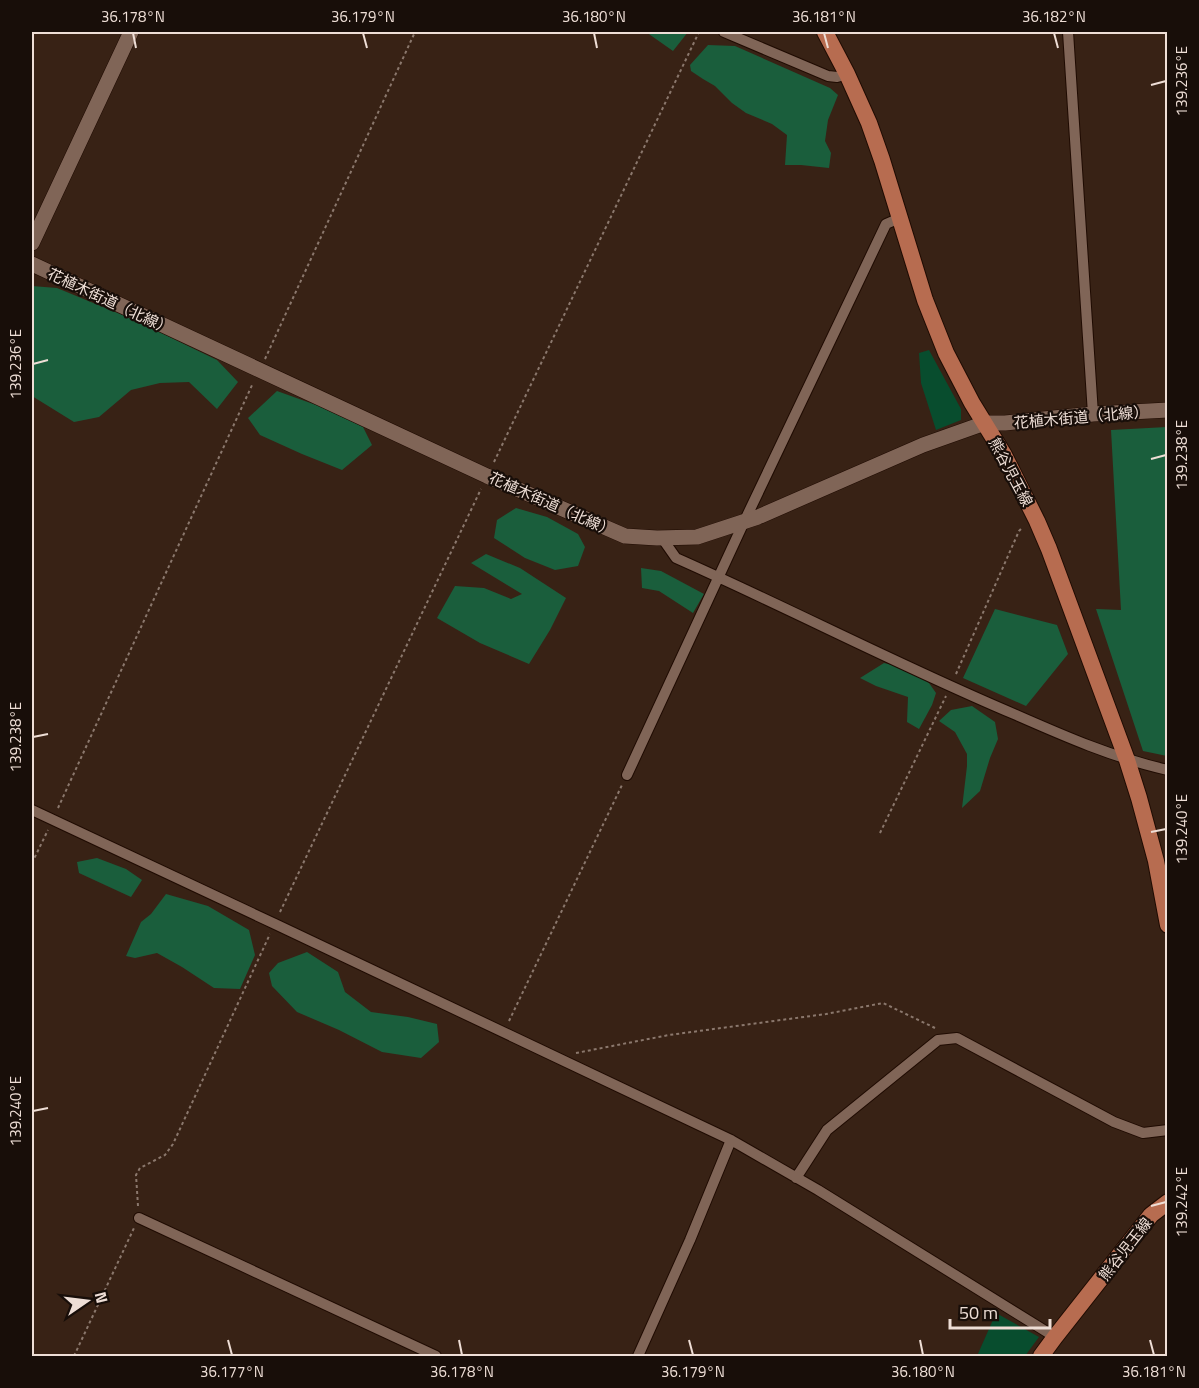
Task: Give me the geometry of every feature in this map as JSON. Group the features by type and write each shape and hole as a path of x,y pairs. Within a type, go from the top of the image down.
{"main road":[{"name":"熊谷児玉線","path":"825,32 869,123 938,334 958,377 1004,455 1036,520 1065,592 1127,760 1150,835 1162,886 1167,925"},
{"name":"熊谷児玉線","path":"1041,1356 1150,1215 1167,1202"}],"street":[{"path":"32,243 130,32"},
{"path":"724,32 828,76 837,77 847,74"},
{"path":"1068,32 1094,414"},
{"path":"627,775 886,224 900,218"},
{"name":"花植木街道（北線）","path":"32,264 488,476 625,536 697,537 758,517 923,445 985,423 1167,410"},
{"path":"662,538 676,558 950,687 1127,760 1167,770"},
{"path":"32,810 731,1140 1055,1337"},
{"path":"796,1178 827,1130 938,1040 957,1038 1114,1122 1143,1133 1167,1130"},
{"path":"638,1356 731,1140"},
{"path":"139,1218 436,1356"}],"path":[{"path":"32,863 415,32"},
{"path":"880,833 950,687 1019,531 1036,520"},
{"path":"503,1032 627,775"},
{"path":"74,1356 139,1218 136,1175 140,1168 165,1155 173,1144 275,924"},
{"path":"556,1057 669,1035 826,1014 883,1003 957,1038"}],"green space":[{"path":"646,32 688,32 673,51"},
{"path":"708,45 735,46 830,88 838,95 828,120 825,141 831,153 829,168 785,165 787,135 772,124 746,113 715,86 691,71 690,65"},
{"path":"32,286 57,288 132,319 217,360 238,382 217,409 189,382 160,383 131,390 99,417 74,422 32,396"},
{"path":"929,350 961,409 961,420 936,430 921,383 919,353"},
{"path":"277,391 316,405 363,427 372,445 342,470 260,435 248,418"},
{"path":"1168,427 1167,756 1143,751 1096,609 1121,610 1111,430"},
{"path":"516,508 547,517 578,534 585,547 578,566 555,570 525,558 494,538 497,520"},
{"path":"486,554 520,568 566,598 529,664 480,643 437,618 455,586 484,588 511,599 522,594 471,563"},
{"path":"641,568 661,571 704,594 693,613 659,591 642,588"},
{"path":"995,609 1057,625 1068,654 1026,706 963,678"},
{"path":"884,663 910,669 929,683 936,693 919,729 907,722 908,697 860,678"},
{"path":"972,706 995,722 998,739 980,791 962,808 967,754 955,732 939,721 951,710"},
{"path":"97,858 126,869 142,880 131,897 79,873 77,862"},
{"path":"166,894 208,906 249,930 255,955 240,989 214,988 157,953 135,958 126,956 141,922 151,914"},
{"path":"307,952 338,972 345,992 371,1012 437,1024 439,1042 421,1058 382,1052 297,1012 272,986 269,973 278,963"},
{"path":"996,1313 1039,1337 1025,1356 977,1356"}]}
